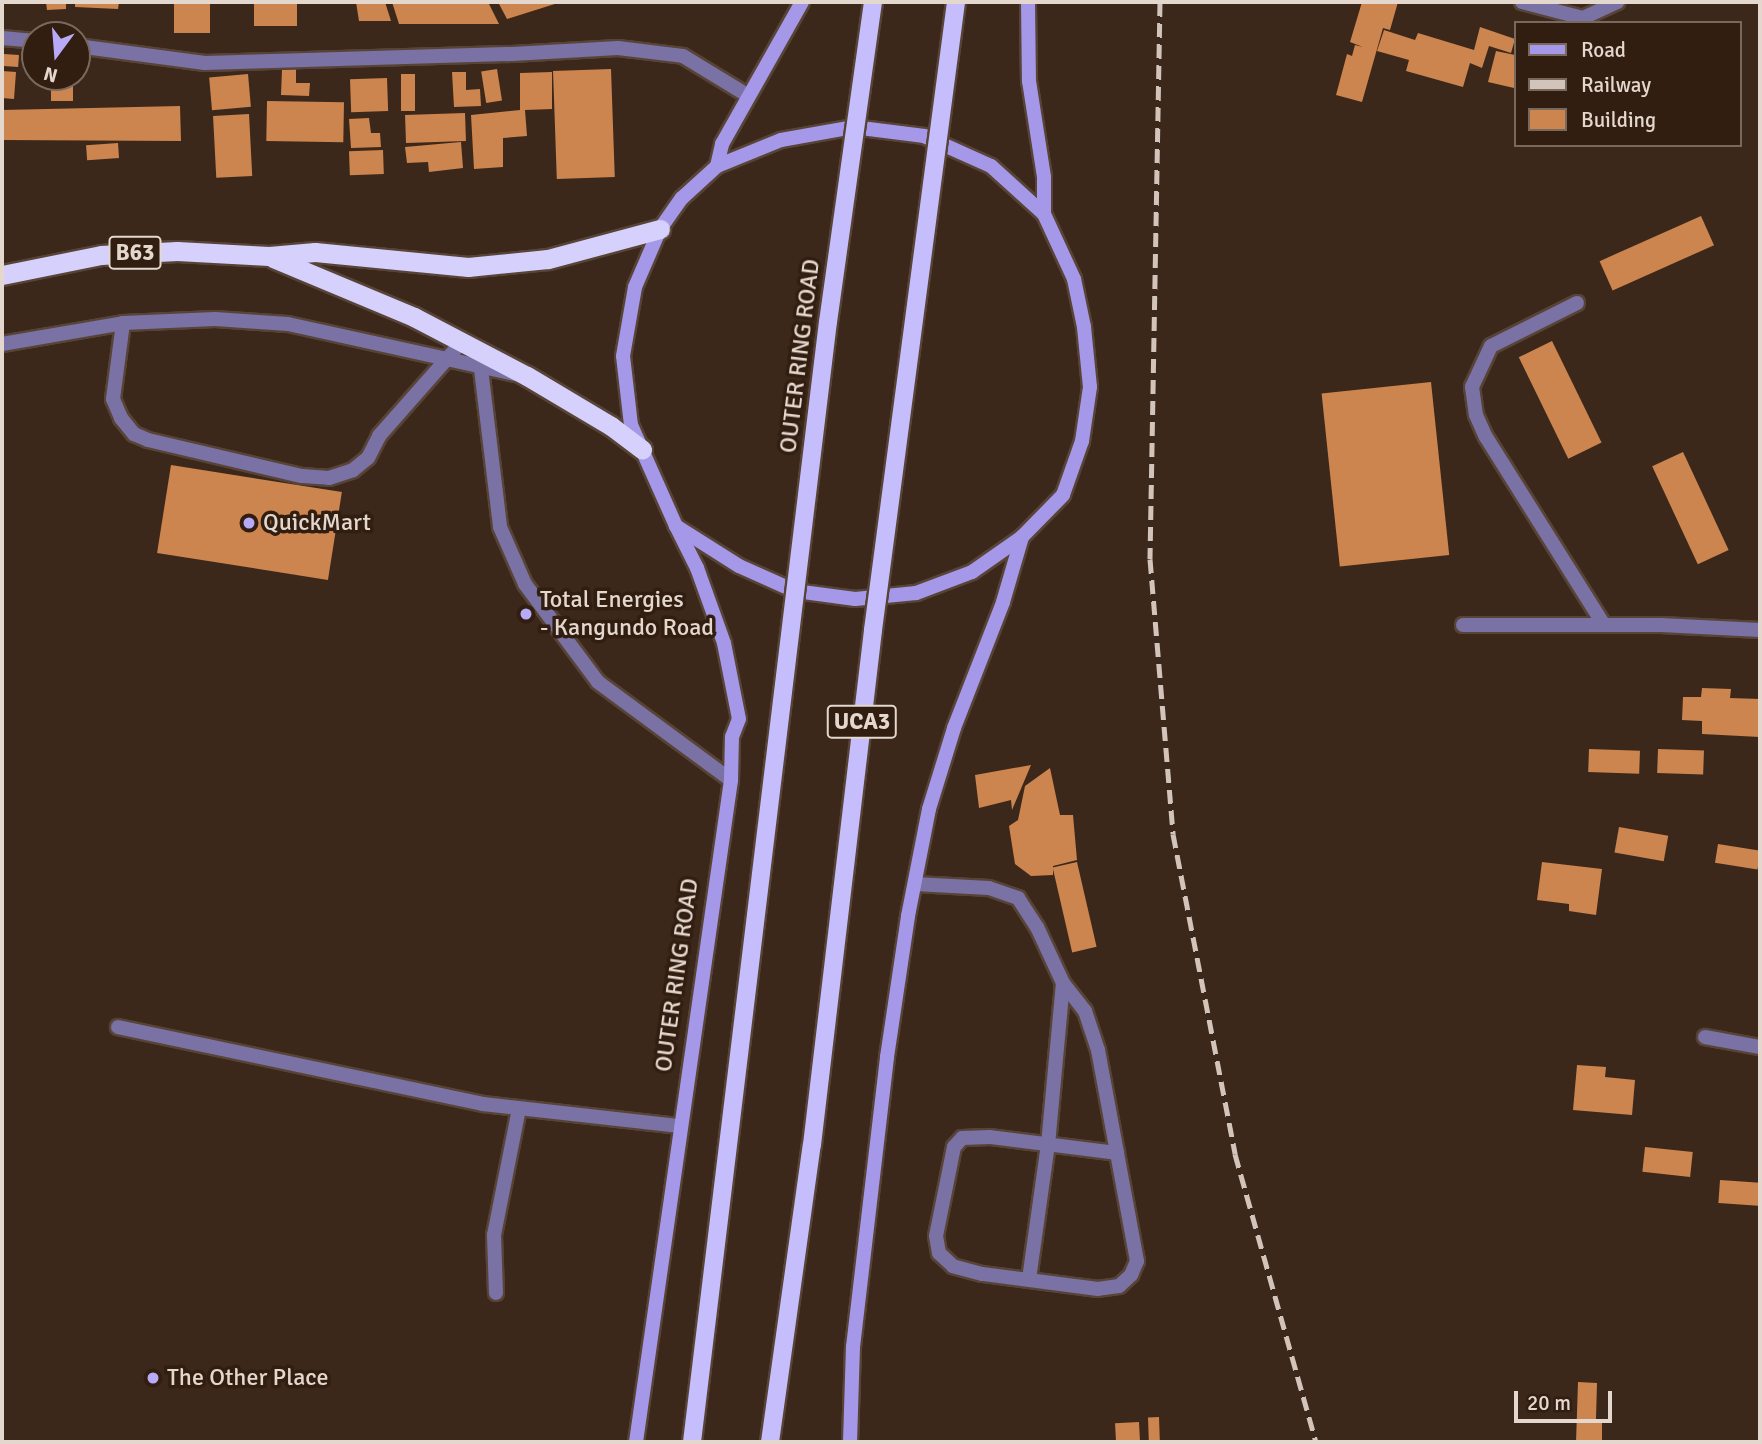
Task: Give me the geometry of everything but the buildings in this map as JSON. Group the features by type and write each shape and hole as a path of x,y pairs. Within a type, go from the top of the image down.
{"highway":[{"path":"269,256 315,252 468,267 548,259 660,229"},
{"name":"B63","path":"2,275 101,255 177,251 269,256"},
{"path":"269,256 342,285 461,343 482,362 527,376 611,426 642,449"}],"main road":[{"path":"718,166 722,144 747,95 802,2"},
{"name":"OUTER RING ROAD","path":"692,1442 828,322 873,2"},
{"name":"UCA3","path":"770,1442 812,1145 873,630 956,2"},
{"name":"OUTER RING ROAD","path":"1028,2 1029,81 1044,177 1044,214"},
{"name":"OUTER RING ROAD","path":"636,1442 731,780 732,737 738,719 724,643 697,568 676,526 631,425 622,356 635,288 660,229 682,198 718,166 781,140 853,127 924,136 990,166 1044,214 1074,279 1084,327 1090,387 1082,441 1063,495 1022,537 972,572 916,593 855,599 795,591 739,566 676,526"},
{"name":"OUTER RING ROAD","path":"850,1442 853,1347 887,1057 929,809 943,763 1003,602 1022,537"}],"street":[{"path":"1522,2 1583,18 1618,2"},
{"path":"2,38 21,40"},
{"path":"91,48 205,63 512,54 618,48 682,56 747,95"},
{"path":"1577,303 1491,346 1472,387 1476,415 1486,437 1604,625"},
{"path":"2,344 122,323 215,319 288,324 444,361 482,362 500,527 525,584 598,682 731,780"},
{"path":"122,323 113,398 121,418 134,434 148,440 302,477 329,478 354,470 368,458 379,436 461,343"},
{"path":"1463,625 1604,625 1760,630"},
{"path":"915,884 1005,891 1018,898 1037,927 1063,983 1085,1011 1093,1032 1117,1153 1137,1261 1131,1275 1119,1286 1098,1289 982,1274 953,1266 939,1253 936,1236 954,1147 962,1138 972,1135 1117,1153"},
{"path":"1030,1280 1048,1144 1063,983"},
{"path":"118,1027 483,1104 680,1126"},
{"path":"1705,1037 1760,1047"},
{"path":"496,1293 494,1235 519,1108"}],"railway":[{"path":"1160,2 1150,559 1173,834 1235,1154 1316,1442"}],"place":[{"name":"QuickMart","path":"249,523"},
{"name":"Total Energies - Kangundo Road","path":"526,614"},
{"name":"The Other Place","path":"153,1378"}]}
